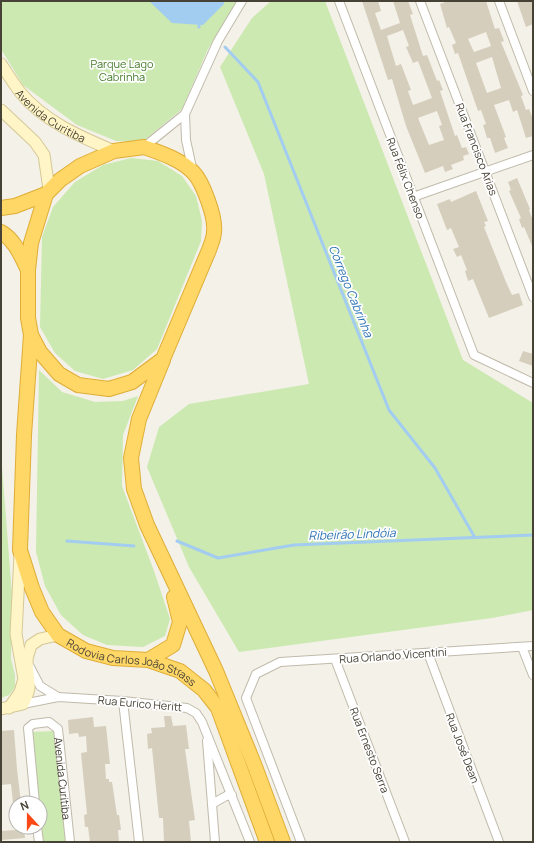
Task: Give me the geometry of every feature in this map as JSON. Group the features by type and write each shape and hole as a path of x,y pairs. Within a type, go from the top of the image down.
{"highway":[{"path":"1,208 15,206 48,192 80,166 114,151 144,147 167,155 194,172 204,190 212,215 214,232 209,250 139,419 131,458 134,489 147,525 216,672 283,842"},
{"path":"48,192 31,242 28,270 28,318 31,335 40,352 59,374 78,385 108,389 132,382 163,359"},
{"path":"1,232 8,236 17,248 28,270"},
{"name":"Rodovia Carlos João Strass","path":"31,335 24,435 20,550 32,588 42,612 58,635 86,651 113,658 148,660 180,671 204,690 218,708 267,842"},
{"path":"148,660 173,645 180,622 165,562"},
{"path":"274,817 287,842"}],"street":[{"path":"144,147 184,114 218,41 242,1"},
{"name":"Rua Félix Chenso","path":"338,1 474,355 533,383"},
{"name":"Rua Francisco Arias","path":"420,1 533,297"},
{"path":"499,1 533,92"},
{"name":"Avenida Curitiba","path":"1,64 21,93 46,116 76,134 114,151"},
{"path":"1,110 35,142 44,155 48,192"},
{"path":"184,114 186,140 194,172"},
{"path":"414,197 533,156"},
{"path":"5,708 20,692 24,679 16,634 20,550"},
{"path":"23,704 29,691 30,682 27,660 31,645 40,639 58,635"},
{"name":"Rua Orlando Vicentini","path":"301,842 246,698 256,674 280,662 533,646"},
{"path":"522,647 533,675"},
{"name":"Rua José Dean","path":"428,653 499,842"},
{"name":"Rua Ernesto Serra","path":"335,659 405,842"},
{"path":"27,660 40,686 58,697"},
{"path":"5,708 58,697"},
{"name":"Rua Eurico Heritt","path":"58,697 123,701 187,708 196,713 207,734 250,842"},
{"path":"123,701 139,842"},
{"name":"Avenida Curitiba","path":"34,795 28,728 33,724 49,722 58,730 70,842"},
{"path":"207,734 215,842"},
{"path":"212,804 226,796 232,795"}],"green space":[{"name":"Parque Lago Cabrinha","path":"1,1 237,1 208,49 182,109 142,142 116,141 77,125 23,85 1,49"},
{"path":"271,1 325,1 463,360 533,403 533,610 492,618 239,652 189,567 147,467 159,427 189,404 309,384 264,174 220,67 252,18"},
{"path":"131,158 158,161 182,176 196,196 202,221 201,241 157,349 133,370 103,379 75,371 55,353 40,327 42,237 53,207 75,182 103,165"},
{"path":"39,370 62,392 95,402 123,401 138,396 123,435 122,486 154,571 170,619 165,636 143,647 107,645 83,635 61,615 45,586 36,552"},
{"path":"1,454 12,595 11,659 15,675 15,687 9,695 1,698"},
{"path":"54,731 66,842 43,842 42,835 48,835 48,795 38,795 31,732"}],"water":[{"path":"149,1 224,1 224,4 203,25 172,23"}],"building":[{"path":"362,1 378,1 381,11 375,13 381,30 400,23 393,1 408,1 413,14 410,15 423,56 427,55 437,81 439,80 443,90 440,91 455,136 457,135 462,148 466,147 469,154 463,156 464,160 451,165 453,169 445,172 443,166 425,173 406,126 392,79 388,80","holes":["403,30 409,46 406,47 413,63 418,61 432,98 413,105 408,91 411,90 401,64 396,66 387,36","437,111 442,125 439,126 444,140 429,145 418,118"]},
{"path":"448,1 486,1 495,29 499,28 504,41 501,42 523,95 521,96 526,110 529,109 533,119 533,136 526,138 517,110 513,112 509,100 494,105 506,137 504,138 508,148 495,153 490,138 487,138 483,125 486,124 481,110 478,111 458,53 455,54 452,45 456,43 449,27 447,28 440,4","holes":["486,32 491,46 474,52 468,39","492,57 501,88 487,93 476,63"]},
{"path":"517,1 533,1 533,24 526,27"},
{"path":"517,178 530,209 529,210 533,221 533,248 524,227 522,228 519,219 521,218 509,191 511,190 508,182"},
{"path":"476,191 488,221 484,222 486,226 484,227 506,282 512,295 519,293 523,305 489,318 473,279 468,281 465,271 467,270 461,255 457,257 453,249 459,247 451,228 447,230 437,204 450,199 451,202"},
{"path":"523,351 533,354 533,366 519,361"},
{"path":"164,716 171,716 173,726 186,725 189,749 185,749 195,820 189,821 191,842 164,842 163,818 159,818 152,748 148,749 147,734 152,733 151,728 165,727"},
{"path":"93,717 94,727 106,726 110,764 105,764 106,779 109,779 109,782 112,782 117,815 119,815 121,830 118,830 119,842 90,842 88,827 85,827 84,815 87,814 81,753 87,752 86,736 79,737 78,733 69,734 68,720"},
{"path":"14,730 20,795 12,795 11,784 1,785 1,731"},
{"path":"1,831 8,831 8,835 25,835 25,838 1,840"}],"waterway":[{"name":"Córrego Cabrinha","path":"199,20 199,27"},
{"name":"Córrego Cabrinha","path":"225,47 258,82 389,410 435,468 474,536"},
{"name":"Ribeirão Lindóia","path":"177,541 218,558 294,545 533,535"},
{"name":"Ribeirão Lindóia","path":"67,541 134,546"}]}
